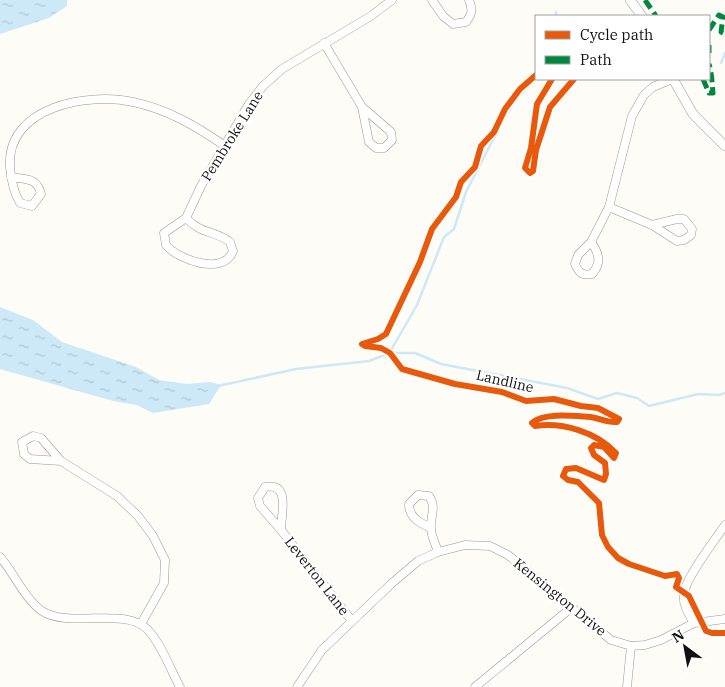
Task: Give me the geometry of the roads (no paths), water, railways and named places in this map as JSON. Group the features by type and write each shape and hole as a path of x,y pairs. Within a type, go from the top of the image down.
{"street":[{"name":"Pembroke Lane","path":"186,218 201,186 249,104 263,86 282,69 371,16 392,0"},
{"path":"432,0 443,16 454,24 466,22 470,16 472,10 469,0"},
{"path":"630,0 641,15"},
{"path":"324,43 362,107 391,132 392,140 384,148 376,148 369,142 362,107"},
{"path":"591,242 609,207 632,116 644,95 653,87 670,80"},
{"path":"673,80 693,114 725,146"},
{"path":"11,177 35,181 39,186 42,194 32,206 20,203 11,177 11,150 19,130 29,121 51,109 88,100 108,99 153,106 192,124 225,146"},
{"path":"609,207 652,225 676,240 684,240 691,235 692,229 684,219 652,225"},
{"path":"186,218 196,229 219,236 230,242 233,251 226,261 221,264 208,264 171,251 164,240 164,233 186,218"},
{"path":"61,461 30,459 24,454 22,442 33,436 41,438 61,461 117,496 138,516 153,536 165,560 164,582 141,624"},
{"name":"Leverton Lane","path":"282,530 283,496 280,489 272,486 265,487 258,498 260,506 282,530 352,621"},
{"path":"694,623 686,609 684,594 690,579 725,524"},
{"path":"431,528 438,552"},
{"name":"Kensington Drive","path":"296,687 322,650 418,561 438,552 465,545 490,546 508,555 530,571 571,608 612,640 631,646"},
{"path":"0,557 30,599 43,612 73,618 128,619 141,624 150,632 177,686"},
{"path":"474,687 571,608"},
{"path":"627,687 631,646 661,640 694,623 725,619"}],"water":[{"path":"0,0 67,0 67,6 49,18 0,34"},
{"path":"0,307 33,320 62,342 136,367 159,380 187,384 210,382 221,385 209,404 153,413 137,405 113,401 0,369"}],"waterway":[{"path":"721,63 725,53"},
{"path":"390,352 417,305 444,237 454,229 466,192 502,122 516,99 535,80"},
{"path":"218,386 296,369 369,361 390,353 415,353 441,364 567,388 598,399 617,393 637,398 649,406 698,394 719,395 725,393"}]}
